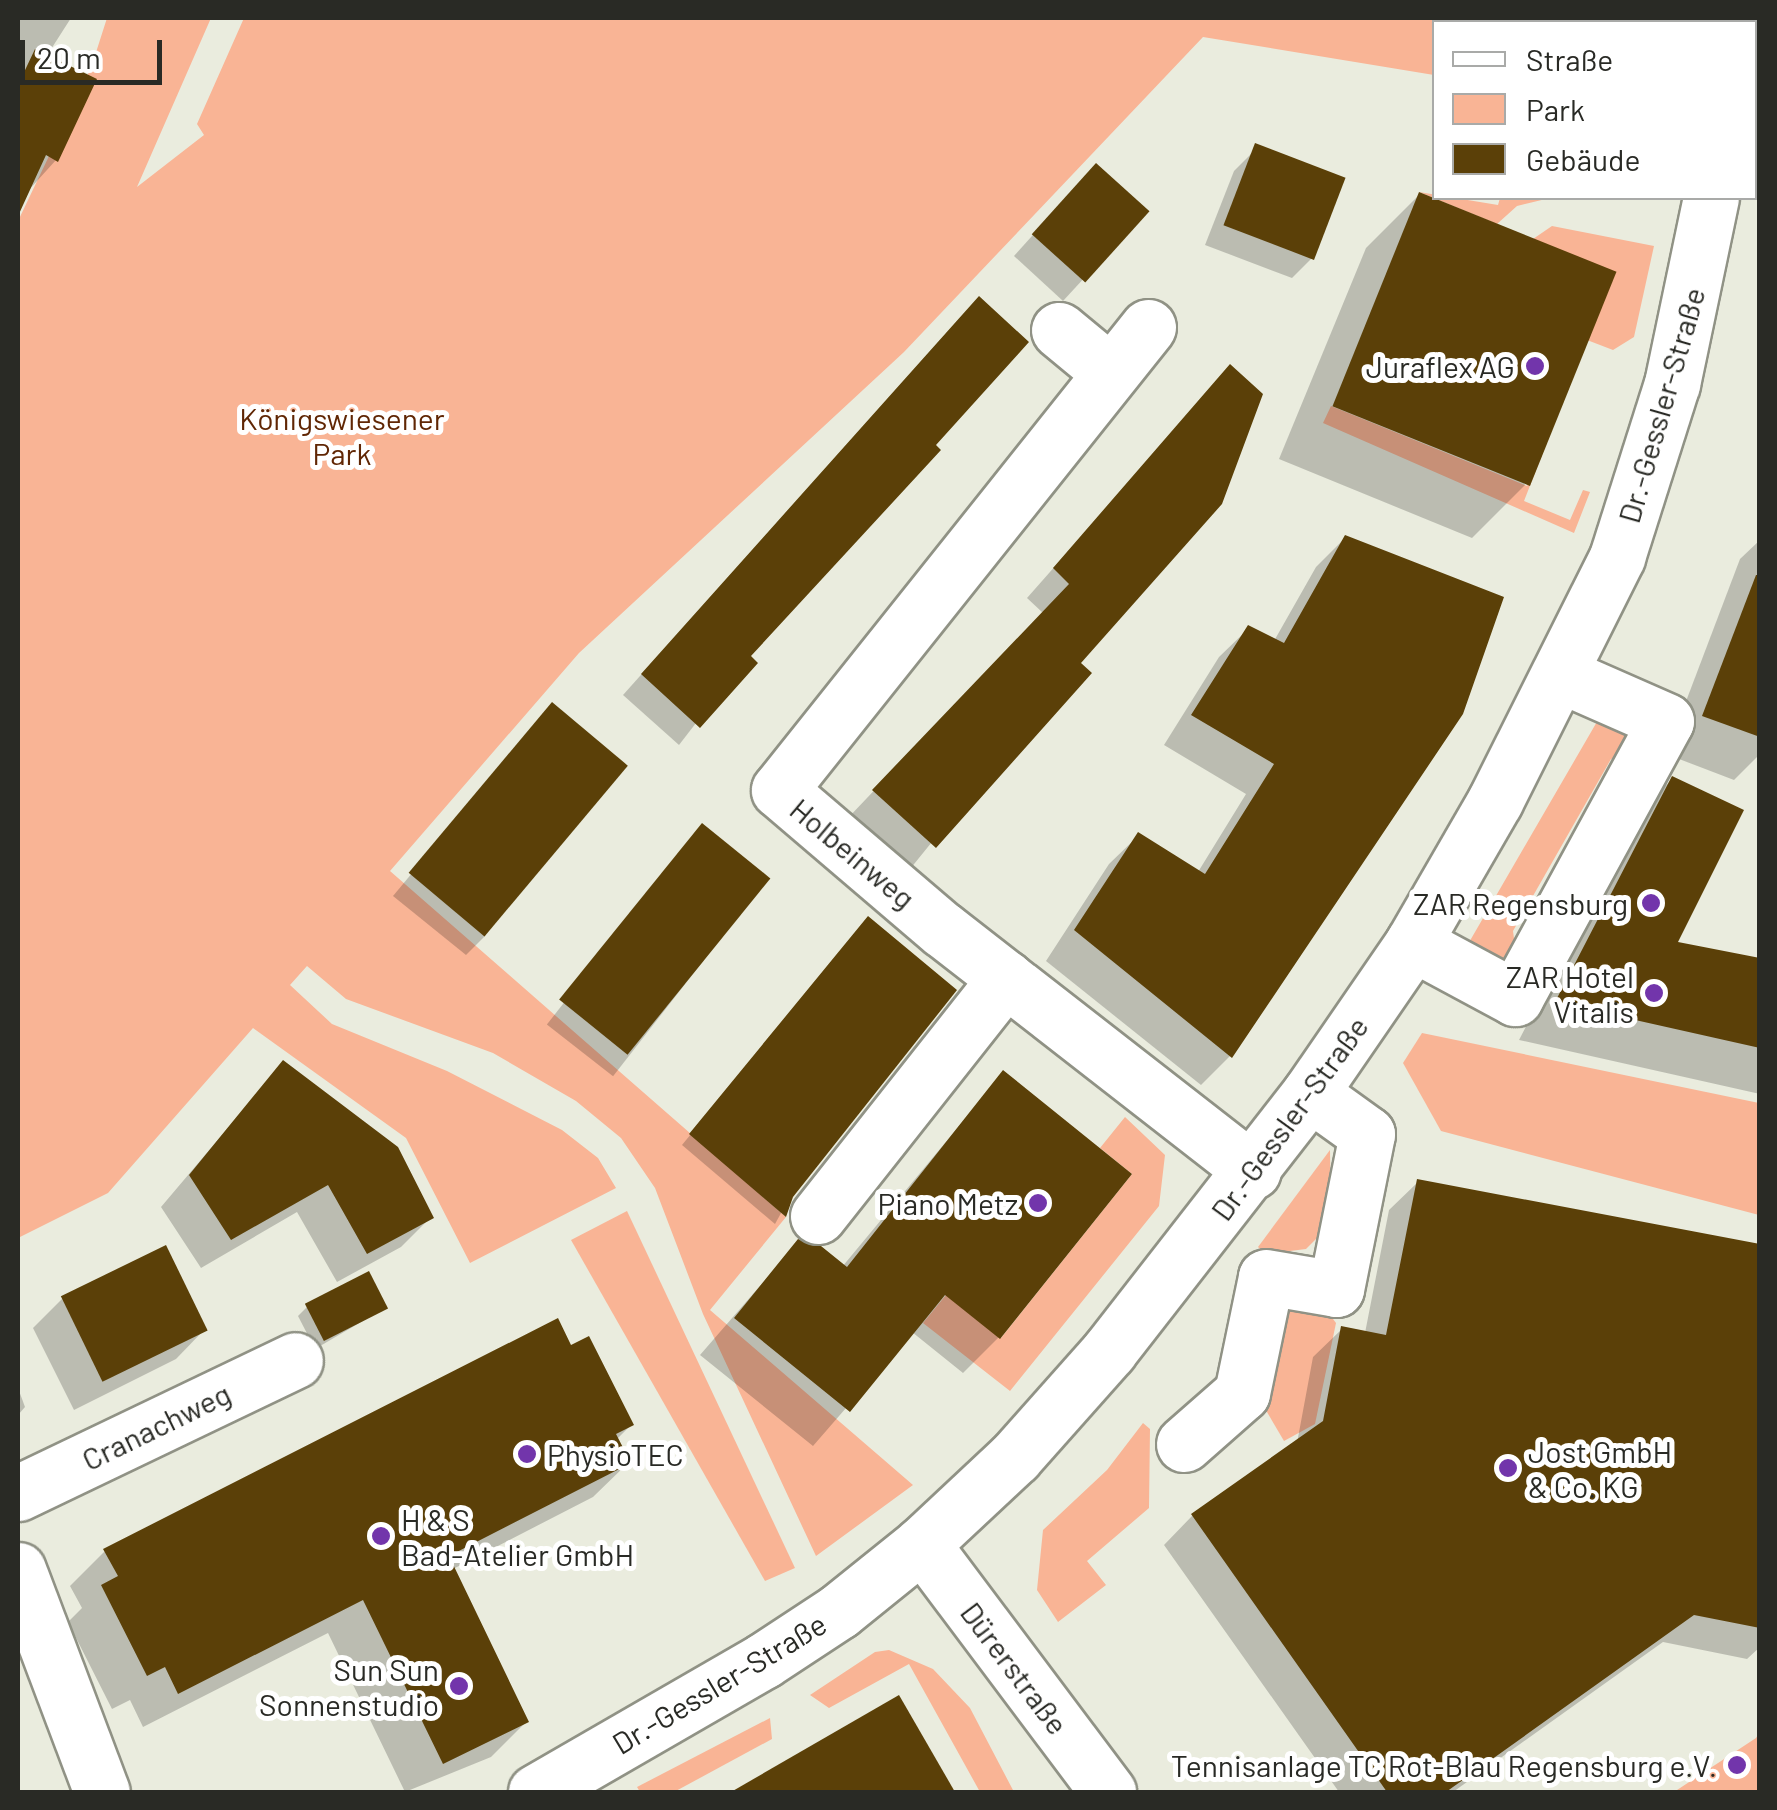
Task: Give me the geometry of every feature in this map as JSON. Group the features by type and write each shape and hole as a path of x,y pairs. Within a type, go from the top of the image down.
{"street":[{"name":"Dr.-Gessler-Straße","path":"536,1792 778,1651 922,1544 1015,1457 1252,1171 1310,1093 1413,942 1561,675 1617,557 1654,450 1711,200"},
{"name":"Holbeinweg","path":"1148,327 779,790 1006,978 1252,1171"},
{"path":"1059,330 1111,373"},
{"path":"1413,942 1515,998 1666,721 1561,675"},
{"path":"818,1216 1006,978"},
{"path":"1184,1444 1242,1393 1266,1277 1336,1289 1382,1129 1310,1093"},
{"name":"Cranachweg","path":"18,1492 295,1360"},
{"name":"Dürerstraße","path":"922,1544 1108,1792"},
{"path":"18,1570 102,1792"}],"green space":[{"name":"Königswiesener Park","path":"107,18 211,18 137,187 204,135 197,124 244,18 1672,18 1432,20 1432,75 1203,37 904,352 579,653 390,871 786,1217 710,1310 913,1485 816,1556 703,1314 655,1188 621,1138 576,1101 493,1053 346,999 307,966 290,985 332,1024 447,1071 562,1130 598,1158 616,1188 470,1263 406,1138 253,1028 108,1193 18,1238 18,221 91,68"},
{"path":"1438,200 1498,205 1499,200 1542,200 1517,206 1497,224"},
{"path":"1552,226 1654,246 1634,337 1613,350 1587,340 1533,239"},
{"path":"1567,391 1524,501 1570,520 1583,490 1590,492 1574,533 1323,423 1331,406 1527,486"},
{"path":"1598,720 1629,729 1632,754 1611,759 1513,931 1516,954 1500,967 1464,951"},
{"path":"1422,1033 1759,1103 1759,1215 1441,1131 1403,1063"},
{"path":"1125,1117 1165,1155 1159,1206 1010,1391 923,1323 946,1295 1001,1338 1132,1174 1100,1148"},
{"path":"1330,1150 1331,1215 1319,1236 1306,1249 1265,1254 1258,1247"},
{"path":"627,1211 795,1568 765,1581 571,1240"},
{"path":"1294,1306 1330,1315 1336,1323 1315,1424 1284,1441 1264,1407 1285,1312"},
{"path":"1143,1423 1150,1429 1149,1508 1087,1561 1106,1585 1058,1622 1037,1590 1043,1530 1107,1470"},
{"path":"889,1650 933,1669 970,1708 1014,1792 980,1792 909,1664 829,1708 810,1695 875,1652"},
{"path":"770,1718 772,1739 674,1792 640,1792 637,1787"},
{"name":"Tennisanlage TC Rot-Blau Regensburg e.V.","path":"1759,1733 1759,1792 1674,1792 1756,1738"}],"building":[{"path":"35,49 97,79 58,162 46,155 18,216 18,85"},
{"path":"1255,143 1346,178 1314,260 1223,225"},
{"path":"1096,163 1150,211 1085,283 1032,234"},
{"path":"1419,192 1616,272 1530,486 1332,406"},
{"path":"979,296 1029,342 936,445 941,450 751,656 758,663 700,728 641,674"},
{"path":"1230,364 1263,394 1222,504 1081,663 1092,673 936,848 872,790 1069,584 1053,568"},
{"path":"1345,535 1504,597 1463,714 1232,1058 1074,930 1138,832 1205,874 1274,764 1191,715 1248,625 1284,643"},
{"path":"1756,575 1760,575 1760,737 1702,716"},
{"path":"552,702 628,766 484,936 409,873"},
{"name":"ZAR Regensburg","path":"1672,776 1744,810 1678,942 1760,958 1760,1048 1555,1002"},
{"path":"702,823 770,878 628,1055 559,999"},
{"path":"868,916 957,990 793,1197 786,1217 689,1134"},
{"path":"283,1060 398,1147 434,1218 367,1254 328,1185 231,1240 189,1175"},
{"path":"1003,1070 1132,1174 1000,1339 945,1295 850,1412 734,1318 798,1239 821,1246 847,1267"},
{"name":"Jost GmbH & Co. KG","path":"1417,1179 1760,1244 1760,1628 1694,1615 1446,1792 1387,1792 1191,1514 1323,1421 1341,1326 1386,1335"},
{"path":"166,1245 208,1330 102,1382 61,1296"},
{"path":"369,1271 388,1308 324,1341 305,1304"},
{"path":"558,1318 571,1345 589,1336 634,1425 616,1434 631,1463 449,1556 529,1722 443,1764 363,1600 178,1694 165,1667 147,1676 101,1585 118,1576 103,1549"},
{"path":"899,1695 955,1792 731,1792"}],"place":[{"name":"Juraflex AG","path":"1535,366"},
{"name":"ZAR Regensburg","path":"1651,903"},
{"name":"ZAR Hotel Vitalis","path":"1654,993"},
{"name":"Piano Metz","path":"1038,1203"},
{"name":"PhysioTEC","path":"527,1454"},
{"name":"Jost GmbH & Co. KG","path":"1508,1468"},
{"name":"H & S Bad-Atelier GmbH","path":"381,1536"},
{"name":"Sun Sun Sonnenstudio","path":"459,1686"},
{"name":"Tennisanlage TC Rot-Blau Regensburg e.V.","path":"1737,1765"}]}
